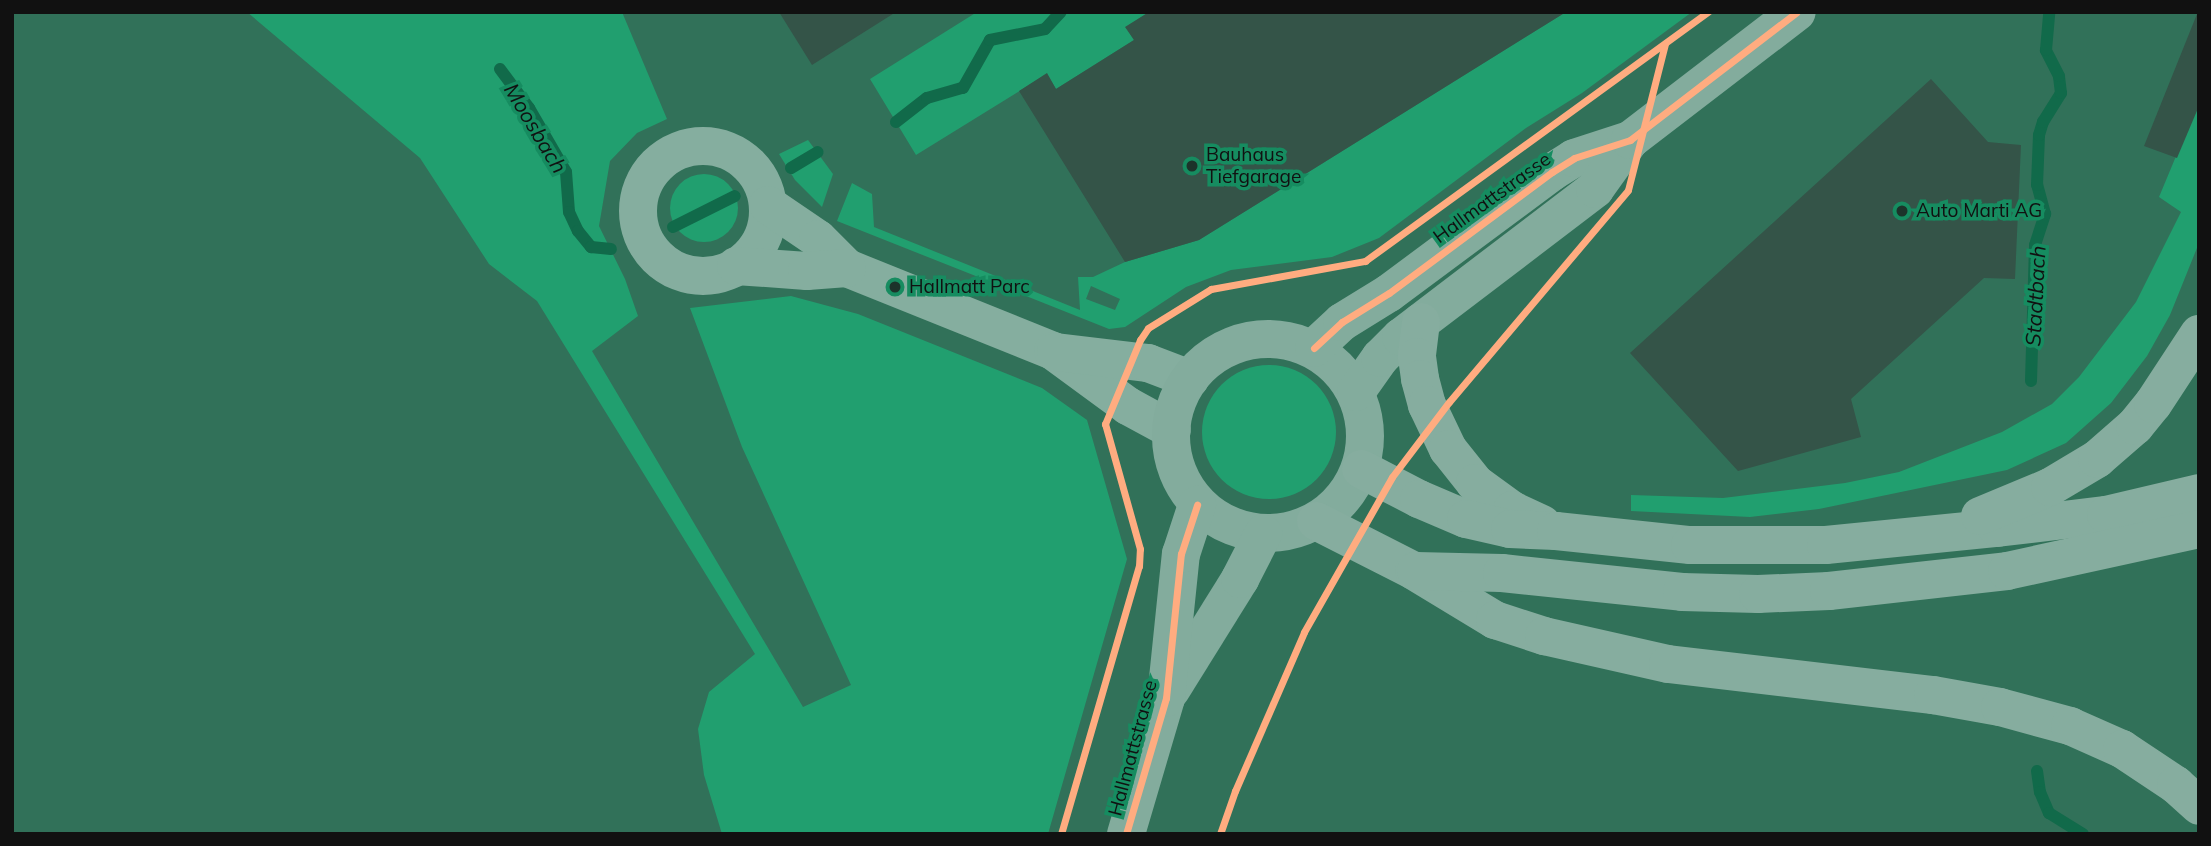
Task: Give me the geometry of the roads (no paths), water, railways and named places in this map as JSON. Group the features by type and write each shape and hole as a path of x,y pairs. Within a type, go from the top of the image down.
{"highway":[{"path":"1421,322 1417,357 1420,379 1427,405 1453,457 1475,483 1512,510 1556,531"},
{"path":"1893,538 1935,530 2010,505 2050,488 2097,458 2135,426 2153,404 2199,334"},
{"path":"1361,468 1419,499 1466,519 1510,530 1556,531 1702,546 1826,545 1893,538 2106,515 2199,493"},
{"path":"1315,521 1414,571 1495,620 1605,652 1746,676 1933,695 2000,707 2070,726 2122,748 2176,785 2199,806"},
{"path":"1414,571 1502,573 1682,592 1758,594 1829,591 2007,571 2199,529"}],"main road":[{"name":"Hallmattstrasse","path":"1356,392 1380,358 1421,322 1595,189 1630,140 1797,12"},
{"name":"Hallmattstrasse","path":"1314,348 1342,322 1389,293 1552,172 1574,158 1630,140"},
{"path":"1269,339 1293,341 1314,348 1333,363 1356,392 1365,420 1366,444 1361,468 1341,499 1315,521 1294,530 1263,534 1222,522 1197,505 1176,468 1171,452 1177,403 1190,379 1219,352 1243,342 1269,339"},
{"name":"Hallmattstrasse","path":"1126,834 1166,698 1181,554 1197,505"},
{"name":"Hallmattstrasse","path":"1166,698 1240,579 1263,534"}],"street":[{"path":"708,145 726,150 750,166 762,184 768,205 768,219 761,240 748,258 723,272 701,275 680,272 664,263 650,250 638,215 646,179 657,164 672,153 708,145"},
{"path":"768,205 818,239 847,268 1054,351 1128,405 1172,430"},
{"path":"736,266 807,271 847,268"},
{"path":"1054,351 1148,363 1190,379"}],"waterway":[{"name":"Moosbach","path":"896,122 927,98 963,88 990,40 1045,29 1061,12"},
{"name":"Stadtbach","path":"2031,381 2035,245 2045,214 2037,185 2039,135 2043,122 2061,93 2059,76 2046,50 2049,12"},
{"name":"Moosbach","path":"500,69 529,108 566,172 569,212 578,231 591,247 611,249"},
{"name":"Moosbach","path":"791,168 818,152"},
{"name":"Moosbach","path":"673,227 735,196"},
{"path":"2037,771 2040,792 2049,813 2083,834"}],"place":[{"name":"Bauhaus Tiefgarage","path":"1192,166"},
{"name":"Auto Marti AG","path":"1902,211"},
{"name":"Hallmatt Parc","path":"895,287"}]}
